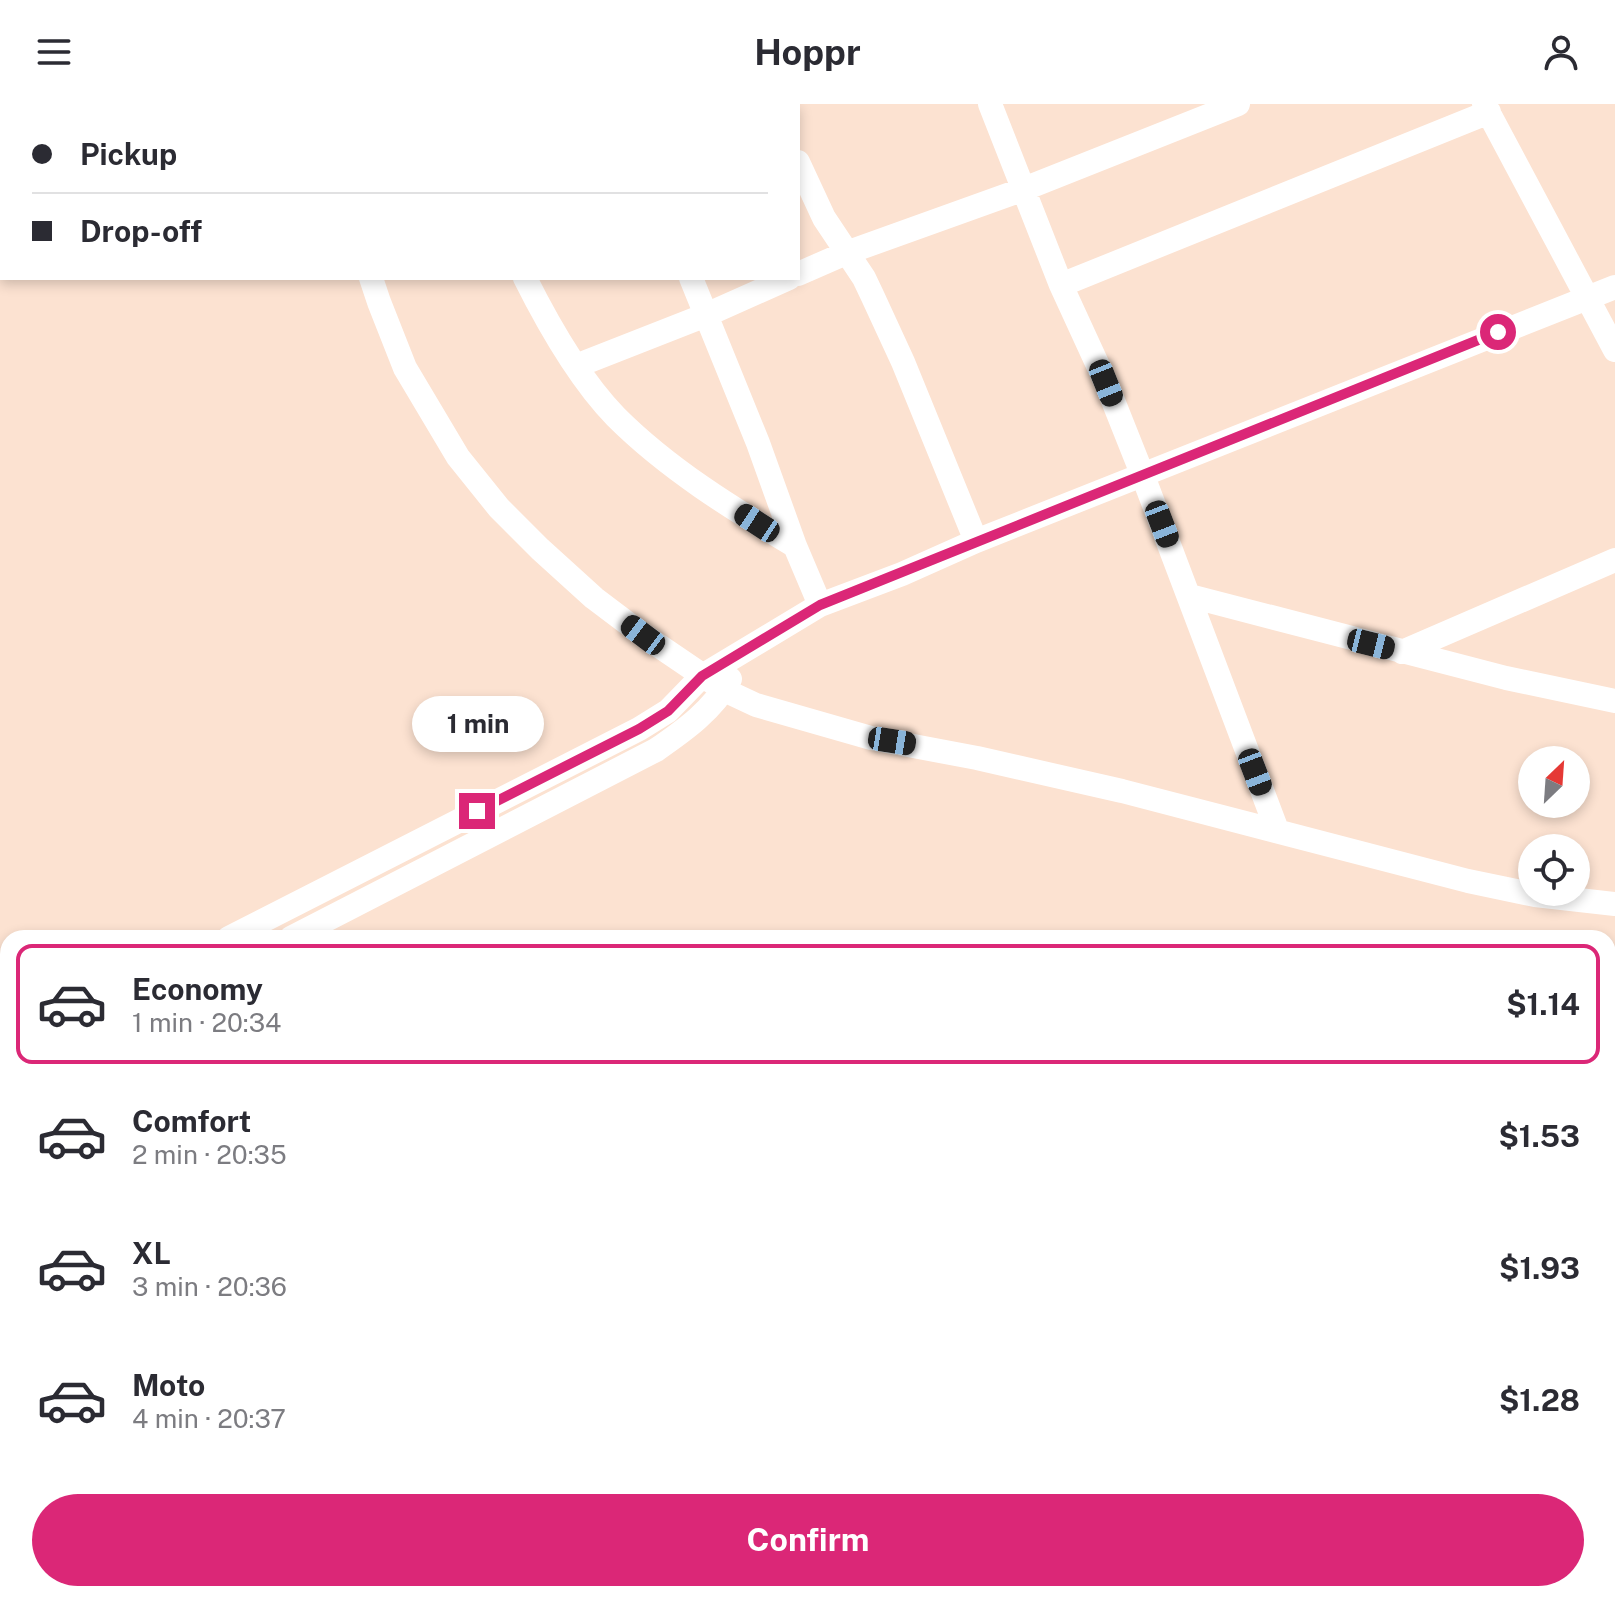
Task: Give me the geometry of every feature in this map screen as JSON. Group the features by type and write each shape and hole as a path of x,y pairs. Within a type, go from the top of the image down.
{"street":[{"path":"990,104 1061,285 1106,383 1143,476 1277,830"},
{"path":"800,273 1238,104"},
{"path":"1061,285 1486,108 1615,350"},
{"path":"800,166 824,218 869,287 976,541"},
{"path":"372,280 405,368 458,457 499,508 594,598 724,690 756,705 871,738 1043,773 1468,881 1535,895 1615,904"},
{"path":"526,280 576,366 615,415 655,452 712,494 795,546"},
{"path":"692,280 820,605"},
{"path":"576,366 706,315 785,280"},
{"path":"245,930 639,729 668,711 702,676 820,605 1615,287"},
{"path":"1402,652 1615,560"},
{"path":"1190,596 1519,681 1615,701"},
{"path":"307,930 656,750 691,726 724,690 747,649"}],"route":[{"path":"477,811 639,729 668,711 702,676 820,605 1498,332"}]}
